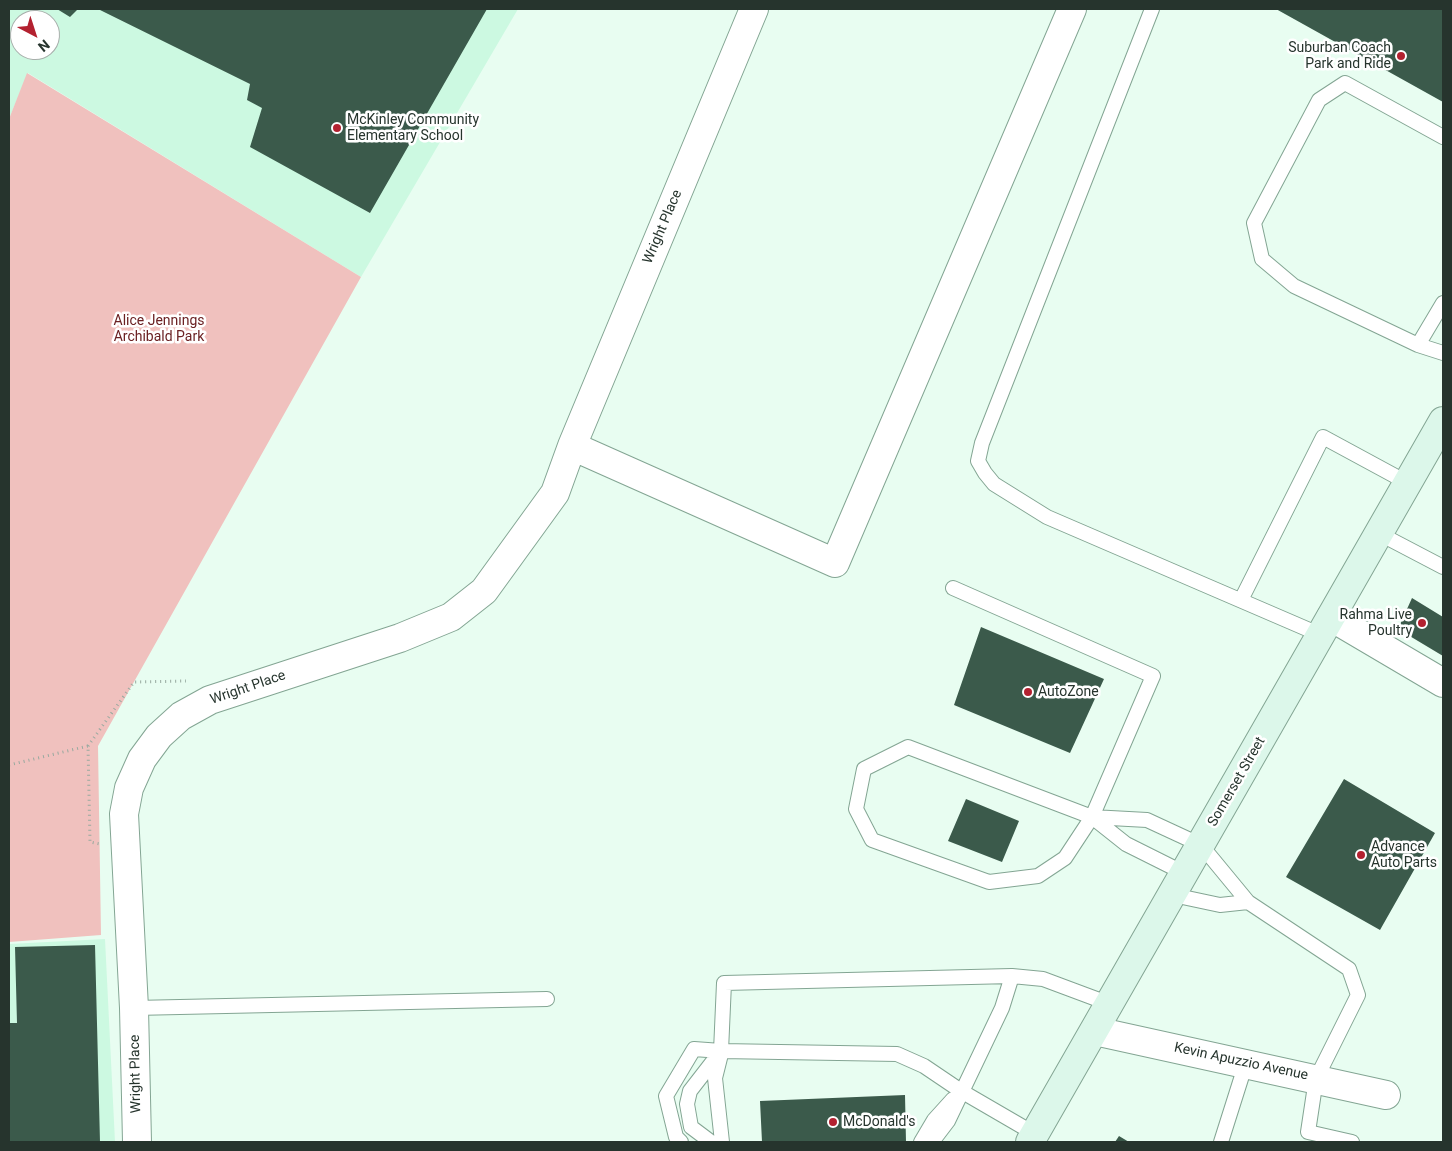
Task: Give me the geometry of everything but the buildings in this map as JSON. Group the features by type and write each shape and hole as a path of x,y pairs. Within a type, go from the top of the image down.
{"main road":[{"name":"Somerset Street","path":"1032,1138 1380,534 1443,421"}],"street":[{"name":"Wright Place","path":"137,1142 134,1008 124,850 124,814 129,788 142,759 159,736 180,716 210,700 400,638 451,617 484,592 555,493 572,446 754,9"},
{"path":"572,446 835,563 1072,9"},
{"path":"1326,626 1443,683"},
{"name":"Kevin Apuzzio Avenue","path":"1095,1031 1386,1094"}],"lane":[{"path":"1152,9 982,443 978,461 994,484 1048,517 1241,600 1326,626"},
{"path":"1443,137 1346,83 1319,100 1254,223 1262,259 1294,286 1418,345 1443,353"},
{"path":"1418,345 1443,303"},
{"path":"1241,600 1323,437 1408,483"},
{"path":"1380,534 1443,567"},
{"path":"953,588 1152,676 1092,817 1065,858 1038,876 989,882 872,840 856,809 864,769 908,747 1092,817 1178,884 1220,905 1248,902"},
{"path":"1092,817 1147,820 1201,845 1248,902 1349,969 1358,994 1316,1079 1308,1132 1352,1142"},
{"path":"722,1142 715,1078 721,1051 724,983 1012,976 1043,979 1110,1004"},
{"path":"932,1142 948,1120 1002,1008 1012,976"},
{"path":"134,1008 546,999"},
{"path":"681,1142 676,1137 666,1096 694,1049 897,1054 924,1066 1032,1138"},
{"path":"710,1142 690,1127 687,1104 690,1091 721,1051"},
{"path":"1221,1142 1246,1063"},
{"path":"921,1142 934,1120 961,1091"}],"path":[{"path":"124,850 90,842 88,746 134,682 194,681"},
{"path":"9,765 88,746"}],"shaded area":[{"path":"9,9 518,9 361,277 28,73 9,119"},
{"path":"105,939 115,1142 9,1142 9,944"}],"green space":[{"name":"Alice Jennings Archibald Park","path":"27,73 361,277 98,746 101,935 9,942 9,119"}],"place":[{"name":"Suburban Coach Park and Ride","path":"1401,56"},
{"name":"McKinley Community Elementary School","path":"337,128"},
{"name":"Rahma Live Poultry","path":"1422,623"},
{"name":"AutoZone","path":"1028,692"},
{"name":"Advance Auto Parts","path":"1361,855"},
{"name":"McDonald's","path":"833,1122"}]}
